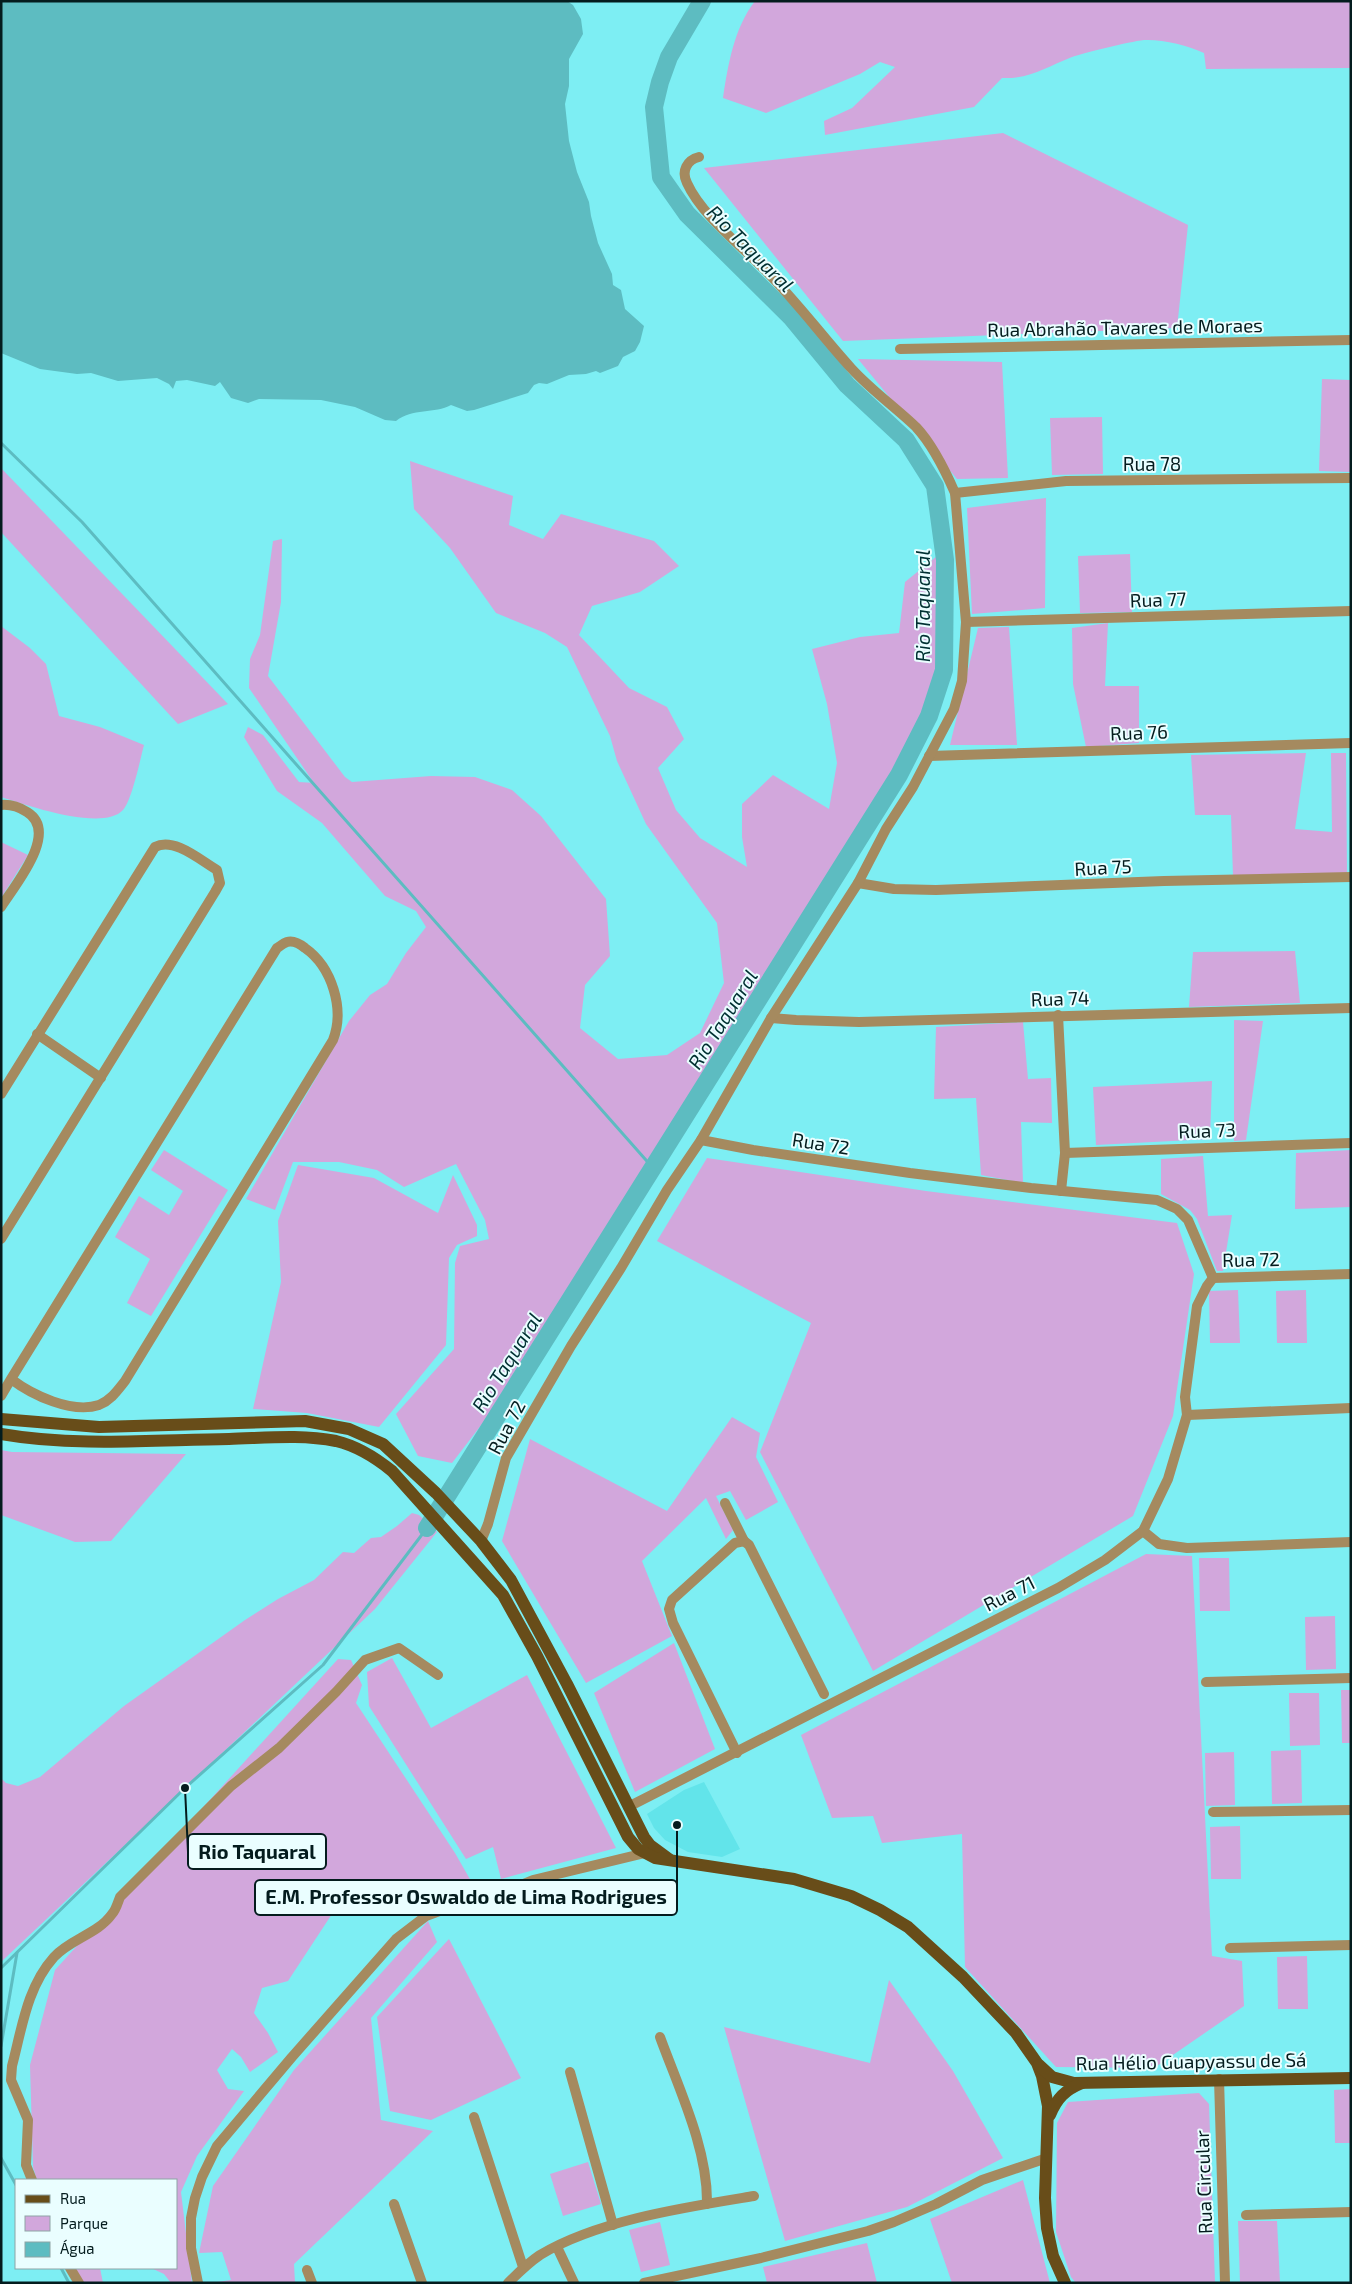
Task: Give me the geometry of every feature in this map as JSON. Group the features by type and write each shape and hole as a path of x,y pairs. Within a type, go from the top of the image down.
{"main road":[{"path":"1,1419 99,1426 306,1421 327,1423 349,1429 383,1444 462,1520 511,1580 628,1807 648,1842 671,1860"},
{"path":"1,1434 77,1441 295,1437 336,1441 360,1450 382,1463 426,1507 487,1575 515,1615 628,1837 635,1846 655,1858 809,1883 851,1896 892,1916 924,1939 1006,2021 1037,2064 1047,2095 1045,2198 1047,2228 1053,2256 1065,2283"},
{"name":"Rua Hélio Guapyassu de Sá","path":"1037,2064 1057,2079 1082,2083 1351,2078"},
{"path":"1048,2118 1059,2097 1082,2083"}],"street":[{"path":"699,157 694,158 686,166 685,176 687,184 704,209 780,285 872,391 916,428 946,473 955,492 966,622 965,660 958,697 929,756 886,829 858,883 771,1018 701,1140"},
{"name":"Rua Abrahão Tavares de Moraes","path":"900,349 1351,340"},
{"name":"Rua 78","path":"955,492 1066,481 1351,478"},
{"name":"Rua 77","path":"966,622 1351,611"},
{"name":"Rua 76","path":"929,756 1351,743"},
{"path":"1,806 10,805 35,818 39,831 39,845 1,907"},
{"path":"1,1094 154,847 161,844 175,846 217,870 220,883 215,892 1,1239"},
{"name":"Rua 75","path":"858,883 894,889 936,890 1164,881 1351,878"},
{"path":"1,1396 11,1379 277,948 287,942 298,942 318,958 326,970 335,997 337,1030 333,1040 124,1381 114,1396 98,1405 87,1406 57,1403 27,1391 11,1379"},
{"name":"Rua 74","path":"771,1018 859,1022 1351,1008"},
{"path":"1058,1016 1065,1152 1060,1190"},
{"path":"37,1034 101,1078"},
{"name":"Rua 72","path":"481,1541 488,1524 506,1458 571,1346 621,1268 667,1190 701,1140 830,1162 1157,1200 1169,1205 1188,1220 1213,1278 1351,1274"},
{"name":"Rua 73","path":"1065,1152 1351,1143"},
{"name":"Rua 71","path":"628,1807 1058,1588 1105,1560 1143,1531 1168,1479 1187,1415 1185,1397 1197,1306 1213,1278"},
{"path":"1187,1415 1351,1408"},
{"path":"725,1503 744,1540 749,1545 824,1694"},
{"path":"1143,1531 1159,1544 1187,1548 1351,1542"},
{"path":"737,1752 672,1623 669,1609 672,1600 735,1543 744,1540"},
{"path":"32,2179 26,2165 28,2120 11,2080 12,2066 34,1985 54,1957 69,1944 94,1930 112,1915 120,1897 232,1786 279,1748 336,1692 365,1660 399,1648 438,1675"},
{"path":"1206,1682 1351,1678"},
{"path":"1213,1812 1351,1810"},
{"path":"198,2283 191,2248 191,2218 194,2198 217,2146 396,1939 426,1916 461,1902 497,1895 533,1880 645,1853"},
{"path":"1230,1948 1351,1944"},
{"path":"660,2037 694,2130 706,2171 707,2204"},
{"path":"570,2072 614,2225"},
{"name":"Rua Circular","path":"1219,2079 1226,2283"},
{"path":"474,2117 524,2268"},
{"path":"644,2283 868,2231 936,2204 982,2180 1047,2158"},
{"path":"508,2283 524,2268 556,2246 614,2225 707,2204 754,2196"},
{"path":"394,2204 422,2283"},
{"path":"1246,2215 1351,2212"},
{"path":"556,2246 574,2283"},
{"path":"71,2269 79,2283"},
{"path":"307,2270 312,2283"}],"shaded area":[{"path":"704,1782 740,1849 722,1857 688,1852 665,1840 654,1828 647,1814 684,1790"}],"green space":[{"path":"755,1 1351,1 1351,68 1206,69 1204,53 1174,43 1144,40 1072,57 1022,77 1002,78 974,107 825,135 824,121 852,108 895,67 880,62 860,74 766,113 723,98 733,47 742,23"},
{"path":"1003,133 1188,225 1177,328 843,341 704,168"},
{"path":"858,359 1002,362 1008,478 957,479"},
{"path":"1322,379 1351,380 1351,472 1319,471"},
{"path":"1102,417 1103,474 1052,475 1050,418"},
{"path":"410,461 513,496 509,525 543,539 561,514 654,541 679,566 640,592 592,606 579,635 629,688 667,707 684,739 658,768 676,810 700,838 747,867 742,837 742,804 773,775 829,809 837,763 827,704 812,649 860,637 899,633 905,582 937,556 940,598 939,669 926,717 684,1125 640,1195 575,1283 518,1377 452,1463 418,1456 396,1414 454,1349 455,1263 460,1246 489,1239 485,1220 456,1164 404,1187 377,1170 339,1162 293,1162 275,1210 246,1199 349,1021 370,995 387,984 406,953 426,927 416,911 385,896 322,823 277,791 244,737 248,727 263,735 299,782 314,783 249,688 250,659 260,635 273,541 282,539 281,602 268,676 345,777 352,782 431,776 475,777 512,790 541,816 606,899 610,956 585,985 580,1028 618,1059 667,1055 700,1033 724,983 717,923 646,824 617,761 610,736 567,647 545,633 496,613 450,548 414,509"},
{"path":"1,468 228,704 178,724 1,532"},
{"path":"1046,498 1045,608 972,614 967,508"},
{"path":"1130,554 1132,612 1080,613 1078,556"},
{"path":"1108,623 1105,686 1139,686 1139,743 1086,747 1073,684 1072,628"},
{"path":"1,626 30,648 46,664 59,716 100,727 144,745 133,789 123,810 113,816 82,818 64,815 1,797"},
{"path":"1009,627 1017,745 950,745 978,628"},
{"path":"1306,753 1295,829 1332,832 1331,753 1346,753 1347,873 1233,876 1231,815 1195,815 1191,755"},
{"path":"1,842 28,855 1,898"},
{"path":"1295,951 1300,1003 1189,1007 1193,952"},
{"path":"1234,1020 1263,1021 1246,1140 1234,1141"},
{"path":"1023,1022 1028,1079 1051,1078 1052,1123 1021,1122 1023,1183 981,1175 976,1098 934,1099 936,1027"},
{"path":"1212,1081 1210,1139 1096,1145 1093,1087"},
{"path":"164,1150 228,1190 151,1316 127,1303 150,1259 115,1237 139,1196 169,1215 183,1191 151,1170"},
{"path":"1351,1150 1351,1207 1295,1209 1296,1153"},
{"path":"1203,1156 1208,1216 1232,1215 1223,1271 1217,1271 1197,1219 1190,1210 1161,1194 1161,1159"},
{"path":"707,1158 926,1191 1177,1223 1194,1274 1173,1416 1133,1516 873,1671 760,1452 811,1323 657,1241"},
{"path":"298,1165 374,1178 438,1213 453,1175 477,1225 477,1236 457,1245 449,1258 446,1345 379,1427 307,1413 253,1409 281,1282 278,1221"},
{"path":"1238,1290 1240,1343 1210,1343 1209,1291"},
{"path":"1306,1290 1307,1343 1277,1343 1276,1291"},
{"path":"732,1417 760,1433 756,1457 778,1502 746,1520 730,1491 716,1496 733,1530 726,1539 706,1498 642,1561 672,1636 586,1683 502,1541 530,1439 667,1511"},
{"path":"1,1450 12,1452 186,1454 111,1541 75,1542 1,1515"},
{"path":"412,1513 419,1515 437,1532 375,1609 1,1962 1,1778 6,1783 18,1786 40,1777 124,1706 245,1620 278,1599 314,1580 343,1552 354,1553 371,1538 381,1537"},
{"path":"1146,1554 1192,1556 1212,1956 1242,1961 1244,2006 1154,2068 1056,2067 965,1967 962,1834 882,1843 873,1816 832,1818 801,1735"},
{"path":"1199,1558 1229,1558 1230,1611 1200,1611"},
{"path":"1335,1616 1336,1669 1306,1670 1305,1617"},
{"path":"674,1643 715,1749 635,1792 594,1693"},
{"path":"392,1658 431,1728 527,1675 616,1848 501,1879 493,1847 466,1859 369,1706 367,1672"},
{"path":"338,1659 351,1660 362,1685 356,1703 455,1853 471,1881 454,1894 409,1915 393,1912 367,1902 343,1903 330,1917 288,1981 262,1988 254,2013 278,2052 250,2072 241,2057 232,2049 217,2070 228,2089 244,2091 197,2156 181,2192 192,2283 171,2283 164,2274 153,2269 178,2269 178,2179 37,2179 33,2167 30,2065 55,1970"},
{"path":"1341,1690 1351,1690 1351,1743 1342,1743"},
{"path":"1289,1693 1319,1693 1320,1745 1290,1746"},
{"path":"1301,1750 1302,1803 1272,1804 1271,1751"},
{"path":"1234,1752 1235,1805 1206,1806 1205,1753"},
{"path":"1240,1826 1241,1879 1211,1879 1210,1827"},
{"path":"428,1921 437,1942 371,2018 381,2120 433,2131 294,2264 295,2283 211,2283 231,2280 222,2252 199,2253 213,2186 294,2070"},
{"path":"449,1939 521,2078 431,2120 390,2111 377,2017"},
{"path":"1307,1956 1308,2009 1278,2009 1277,1957"},
{"path":"889,1980 953,2071 1003,2158 907,2207 785,2241 724,2027 870,2063"},
{"path":"1351,2089 1351,2143 1335,2143 1334,2090"},
{"path":"1199,2093 1209,2104 1215,2283 1076,2283 1071,2277 1056,2232 1057,2123 1068,2102"},
{"path":"588,2162 601,2204 563,2216 550,2174"},
{"path":"1023,2180 1050,2283 952,2283 930,2219"},
{"path":"1238,2221 1277,2221 1280,2283 1240,2283"},
{"path":"660,2222 670,2265 641,2272 629,2230"},
{"path":"867,2243 877,2283 767,2283 763,2267"},
{"path":"72,2269 100,2269 103,2283 79,2283"}],"water":[{"path":"1,1 567,1 573,5 581,19 583,34 569,59 569,86 565,104 569,141 577,172 589,202 598,243 612,274 613,285 621,290 625,309 644,326 640,342 635,351 623,357 618,366 600,373 596,371 586,374 569,375 547,384 539,383 534,385 528,393 474,410 467,411 451,405 445,408 409,414 396,421 385,420 355,407 321,400 259,399 248,403 231,398 220,382 215,386 187,380 176,381 173,389 169,384 157,378 118,381 91,373 77,374 40,369 1,353"}],"waterway":[{"name":"Rio Taquaral","path":"427,1528 899,775 929,716 944,670 945,560 935,486 906,440 847,385 791,317 687,214 661,177 654,107 669,57 702,1"},
{"path":"1,443 82,522 653,1168"},
{"name":"Rio Taquaral","path":"1,1968 185,1788 323,1665 427,1528"},
{"path":"1,2046 17,1953"},
{"path":"1,2158 15,2183"},
{"path":"62,2269 69,2283"}],"place":[{"name":"Rio Taquaral","path":"185,1788"},
{"name":"E.M. Professor Oswaldo de Lima Rodrigues","path":"677,1825"}]}
